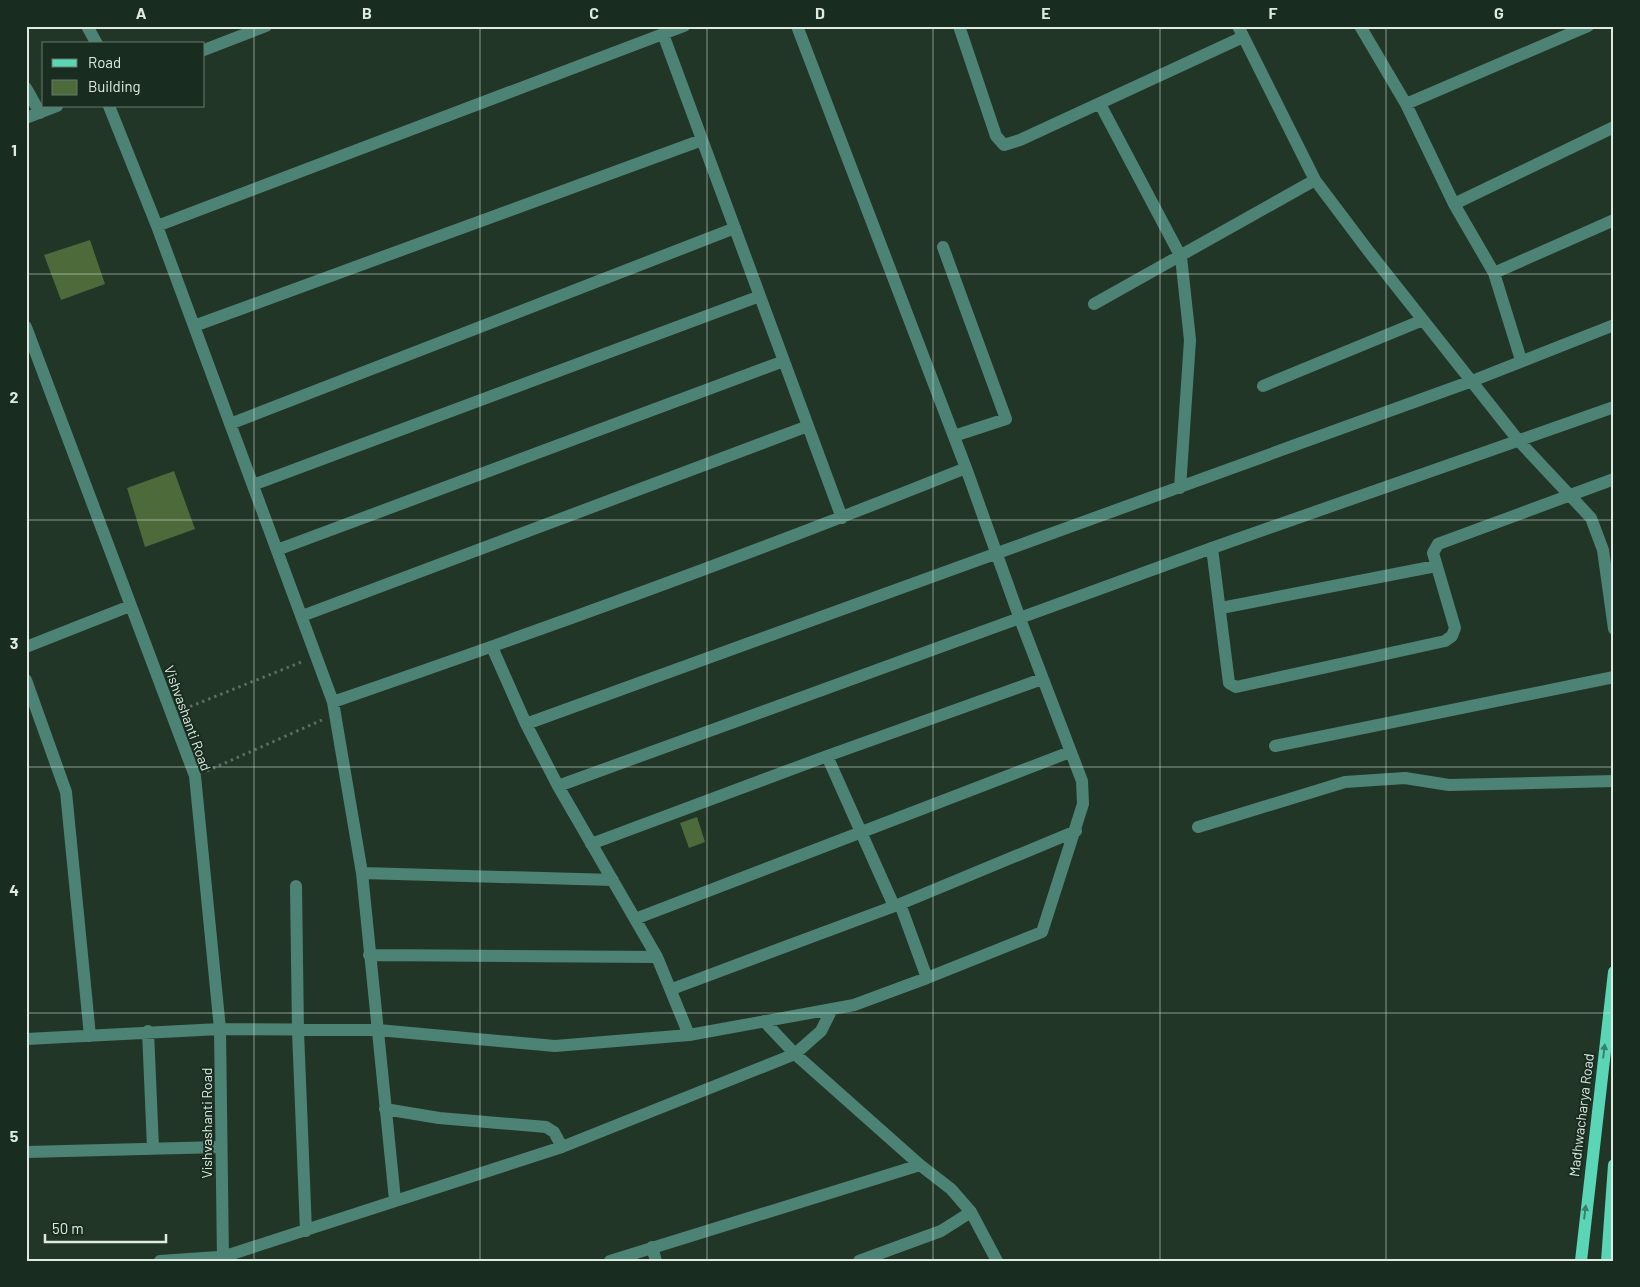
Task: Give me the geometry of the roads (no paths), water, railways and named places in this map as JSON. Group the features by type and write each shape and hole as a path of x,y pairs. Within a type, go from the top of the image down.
{"main road":[{"name":"Madhwacharya Road","path":"1581,1261 1614,972"},
{"path":"1607,1261 1614,1165"}],"street":[{"path":"87,26 96,42"},
{"path":"205,50 266,26"},
{"path":"157,226 684,26"},
{"path":"26,1039 148,1031 220,1029 298,1031 378,1030 555,1046 689,1035 854,1005 928,978 1042,932 1076,831 1083,804 1082,781 1042,679 954,436 797,26"},
{"path":"959,26 996,136 1004,145 1020,140 1100,104 1240,32 1315,180 1518,440 1591,518 1603,550 1614,628"},
{"path":"1360,26 1406,104 1454,204 1494,273 1521,360"},
{"path":"1406,104 1588,26"},
{"path":"663,34 842,518"},
{"path":"26,88 40,113"},
{"path":"1100,104 1181,257 1190,340 1180,488"},
{"path":"26,118 51,108"},
{"path":"109,108 157,226 302,616 334,709 362,873 395,1200"},
{"path":"1454,204 1614,127"},
{"path":"194,326 702,140"},
{"path":"1094,304 1181,257 1315,180"},
{"path":"1494,273 1614,220"},
{"path":"230,424 735,228"},
{"path":"943,247 1006,420 954,436"},
{"path":"253,485 760,296"},
{"path":"1263,386 1423,320"},
{"path":"526,724 1472,381 1521,360 1614,325"},
{"name":"Vishvashanti Road","path":"26,327 195,776 220,1029 221,1147 218,1259"},
{"path":"277,550 784,361"},
{"path":"558,786 1212,548 1614,407"},
{"path":"302,616 808,426"},
{"path":"334,709 492,647 842,518 966,468"},
{"path":"1212,548 1229,683 1236,687 1445,641 1452,636 1455,628 1433,553 1438,544 1614,479"},
{"path":"1221,608 1436,566"},
{"path":"26,647 130,606"},
{"path":"492,647 526,724 558,786 657,957 672,989 689,1035"},
{"path":"1275,746 1614,677"},
{"path":"591,844 827,756 1042,679"},
{"path":"26,680 66,792 90,1036"},
{"path":"635,919 1070,752"},
{"path":"827,756 897,905 928,978"},
{"path":"1198,827 1345,782 1405,778 1449,785 1614,781"},
{"path":"672,989 897,905 1076,831"},
{"path":"362,873 613,880"},
{"path":"296,886 298,1031 306,1231"},
{"path":"369,955 657,957"},
{"path":"160,1261 218,1259 562,1147 795,1054 821,1031 832,1009"},
{"path":"764,1021 795,1054 920,1165 951,1190 971,1212 997,1261"},
{"path":"148,1031 152,1148"},
{"path":"385,1109 439,1118 546,1127 554,1132 562,1147"},
{"path":"26,1152 221,1147"},
{"path":"610,1261 920,1165"},
{"path":"859,1261 942,1231 971,1212"},
{"path":"652,1247 656,1261"}]}
